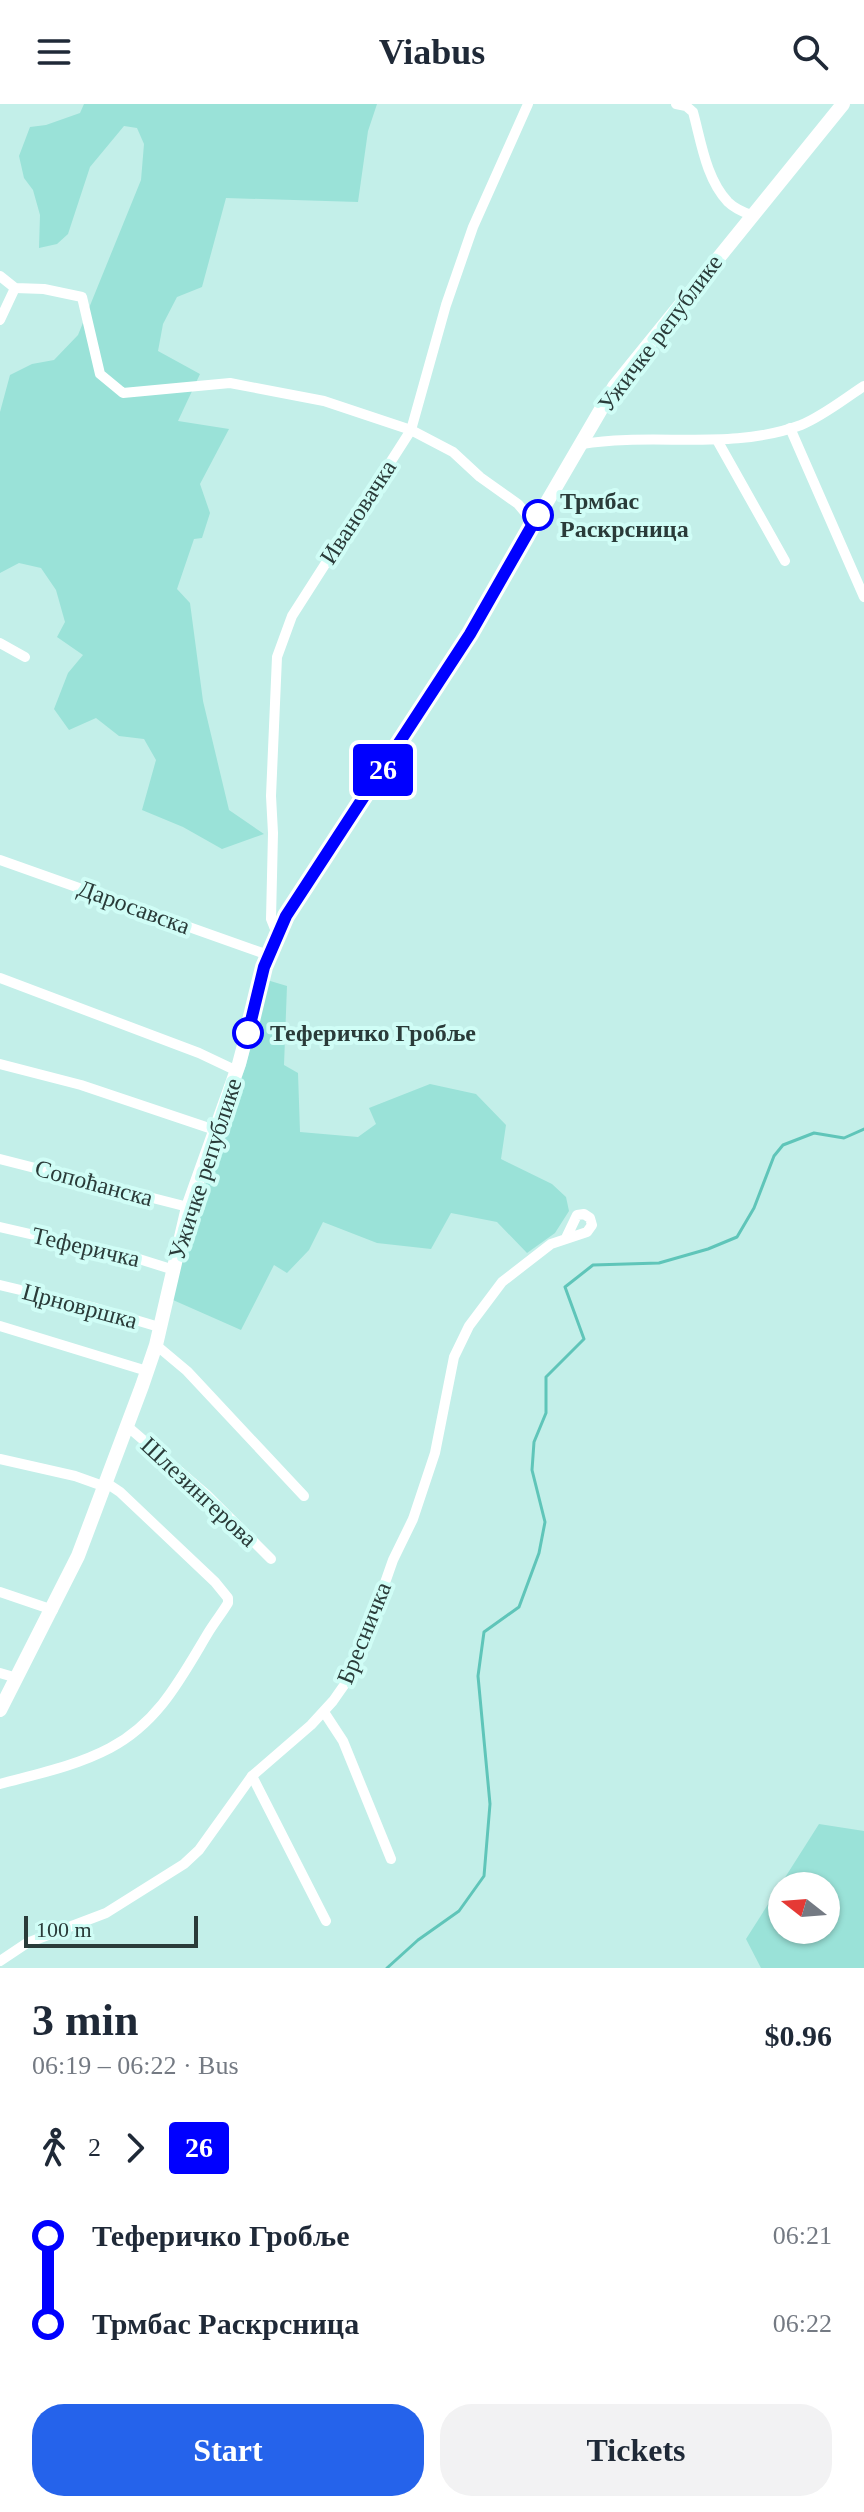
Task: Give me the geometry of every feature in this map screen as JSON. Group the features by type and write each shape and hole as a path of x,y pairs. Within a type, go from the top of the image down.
{"street":[{"name":"Ивановачка","path":"277,934 271,919 271,796 277,657 292,616 411,430 446,305 473,227 528,104"},
{"path":"676,104 686,106 693,112 713,179 724,197 730,205 751,215"},
{"name":"Ужичке републике","path":"0,1710 78,1556 147,1371 156,1345 171,1269 188,1207 237,1071 268,955 277,934 302,888 470,634 622,375 843,104"},
{"path":"0,276 15,288 44,289 82,297 100,374 123,393 230,383 324,401 411,430 465,461 480,477 518,504 534,523"},
{"path":"0,320 15,288"},
{"path":"582,444 660,438 717,440 790,428 805,423 864,386"},
{"path":"790,428 864,597"},
{"path":"717,440 785,561"},
{"path":"0,643 25,657"},
{"name":"Даросавска","path":"0,860 268,955"},
{"path":"0,978 199,1053 237,1071"},
{"path":"0,1064 81,1085 215,1130"},
{"name":"Сопоћанска","path":"0,1159 188,1207"},
{"name":"Теферичка","path":"0,1227 171,1269"},
{"name":"Бресничка","path":"0,1961 20,1946 106,1913 175,1871 199,1850 252,1776 324,1712 354,1671 393,1560 413,1519 435,1453 450,1371 463,1337 475,1315 502,1282 551,1244 566,1238"},
{"name":"Црновршка","path":"0,1285 159,1327"},
{"path":"0,1326 147,1371"},
{"path":"156,1345 205,1389 304,1496"},
{"name":"Шлезингерова","path":"127,1426 207,1495 271,1559"},
{"path":"0,1459 104,1484 120,1492 228,1598 228,1603 181,1680 146,1724 122,1741 97,1753 62,1767 0,1784"},
{"path":"0,1592 53,1610"},
{"path":"0,1673 17,1678"},
{"path":"324,1712 343,1741 391,1859"},
{"path":"252,1776 326,1921"}],"green space":[{"path":"84,104 377,104 368,131 358,202 226,198 202,287 177,297 163,324 158,351 200,374 178,421 229,429 200,484 210,513 202,538 194,539 177,589 190,603 203,701 229,810 264,834 222,849 183,827 142,810 156,760 144,739 119,736 96,718 69,730 54,709 68,673 83,655 57,637 65,622 56,590 41,568 19,563 0,573 0,412 10,375 32,364 54,360 78,335 141,180 144,144 137,128 124,126 90,167 68,234 57,244 39,248 40,215 33,190 24,178 19,156 30,127 80,113"},
{"path":"267,980 287,986 284,1065 298,1073 300,1132 358,1137 376,1124 369,1108 430,1084 476,1094 506,1125 501,1159 552,1184 566,1197 569,1211 555,1233 527,1253 497,1222 451,1213 431,1249 377,1243 323,1222 309,1250 287,1273 274,1265 241,1330 173,1300 179,1265 246,1065"},
{"path":"819,1824 864,1831 864,1968 761,1968 746,1939 768,1904 768,1944 840,1944 840,1872 789,1872"}],"waterway":[{"path":"387,1968 418,1940 459,1911 484,1876 490,1804 478,1676 484,1632 519,1607 539,1553 545,1522 532,1470 534,1442 546,1413 546,1377 584,1339 565,1287 593,1265 659,1263 737,1237 754,1208 774,1156 783,1145 814,1133 844,1138 864,1129"}],"bus line":[{"name":"26","path":"248,1033 264,967 286,916 470,634 538,515"}],"place":[{"name":"Трмбас Раскрсница","path":"538,515"},
{"name":"Теферичко Гробље","path":"248,1033"}]}
